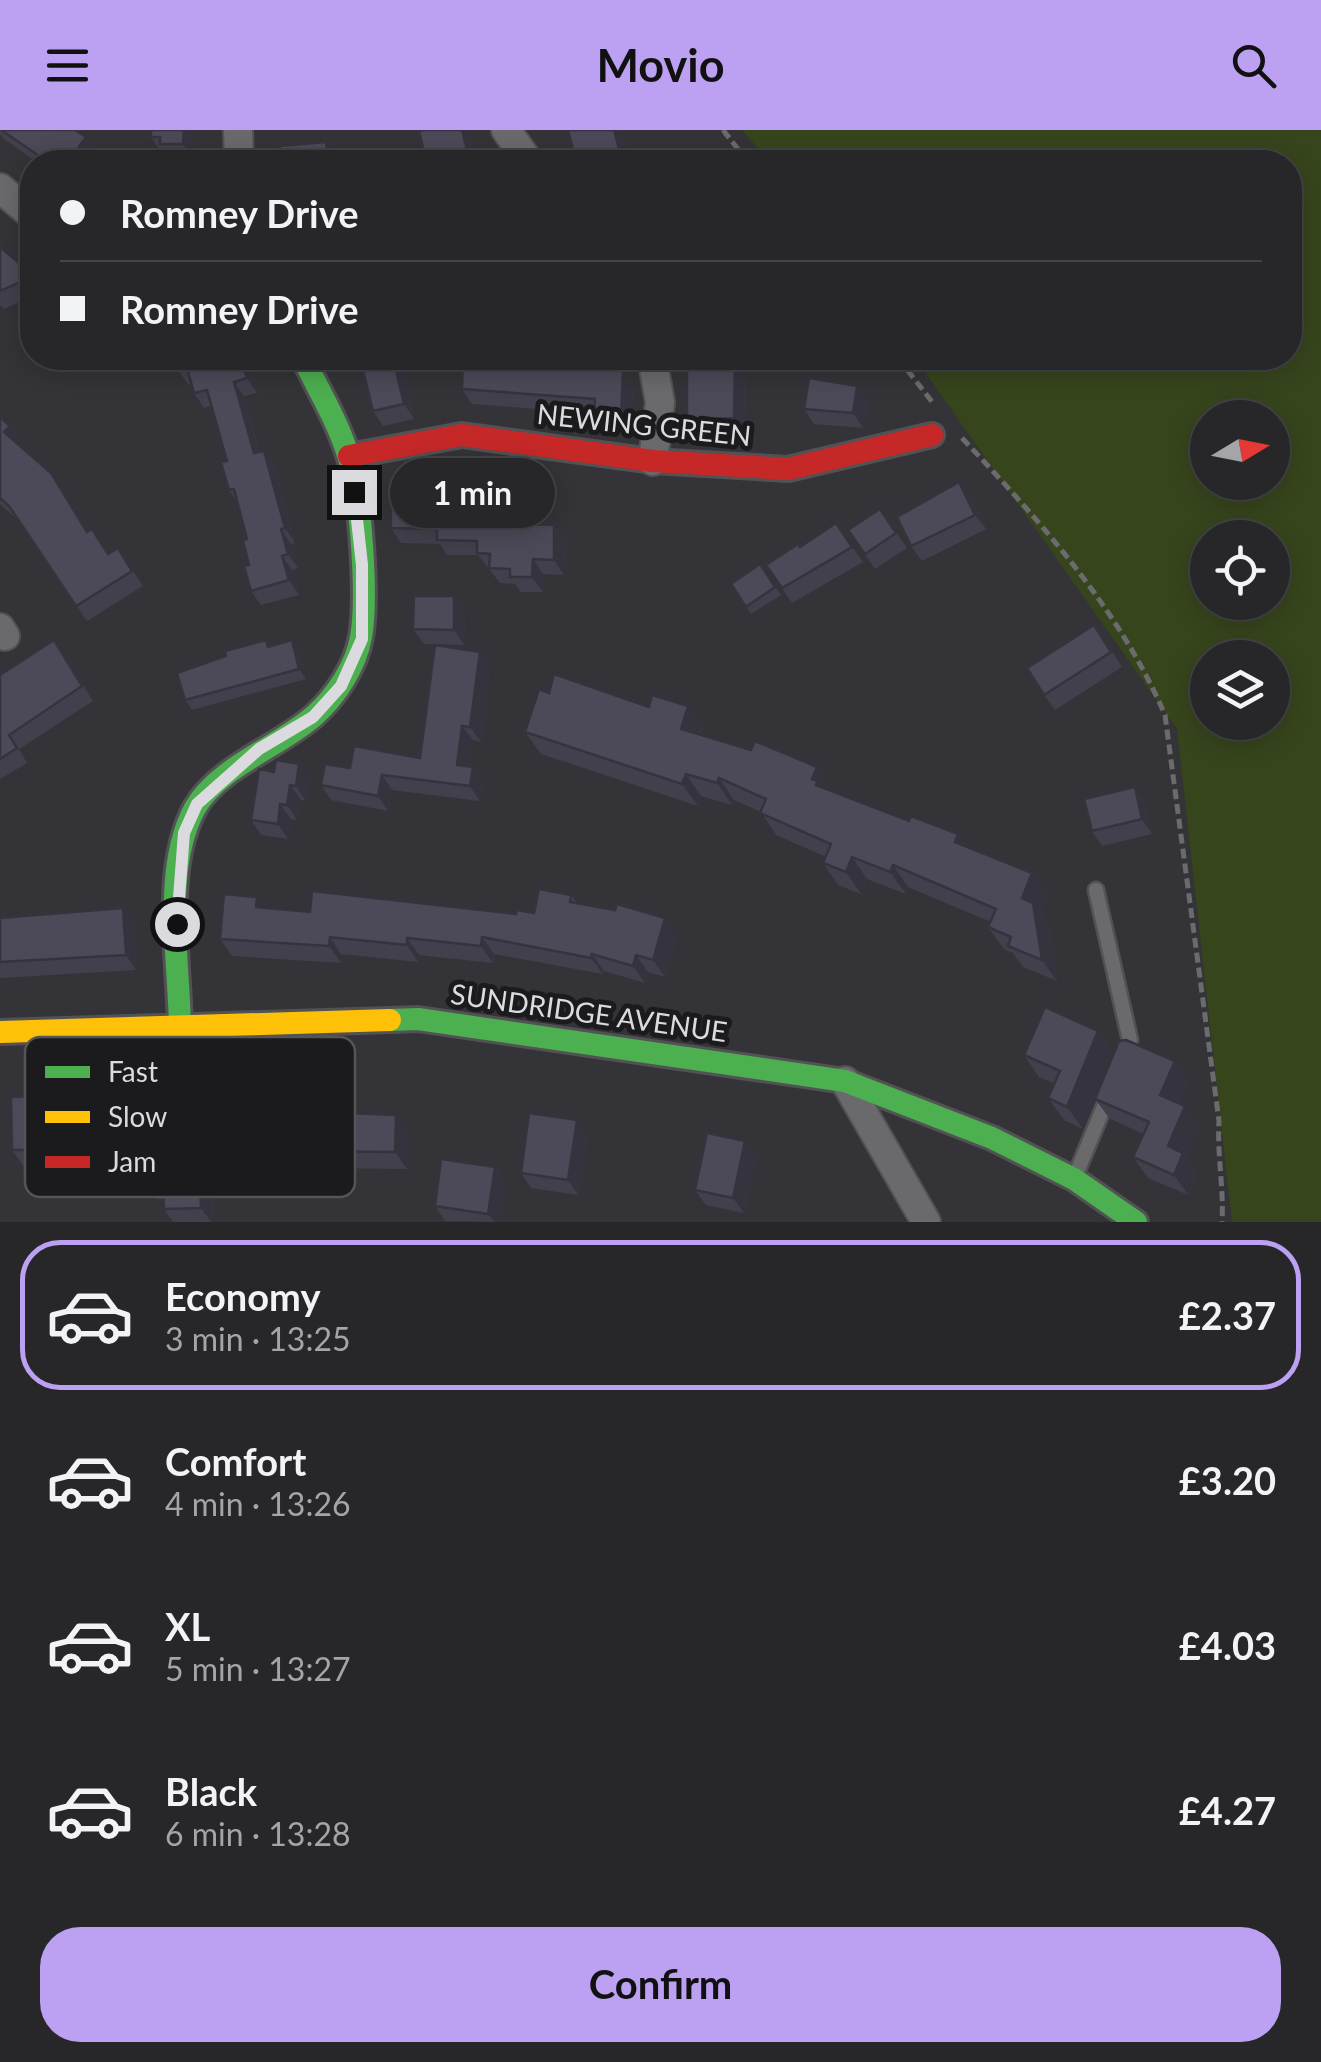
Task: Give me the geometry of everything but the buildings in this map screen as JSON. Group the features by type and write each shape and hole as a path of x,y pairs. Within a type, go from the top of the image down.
{"street":[{"path":"0,188 20,205"},
{"path":"180,1027 177,890 184,833 197,804 259,749 313,717 341,686 362,639 362,565 350,456 309,370"},
{"path":"653,461 660,402 654,370"},
{"name":"NEWING GREEN","path":"350,456 462,434 653,461 788,469 932,434"},
{"name":"SUNDRIDGE AVENUE","path":"0,1032 418,1019 845,1081 992,1138 1074,1180 1136,1222"},
{"path":"845,1081 926,1222"}],"lane":[{"path":"1074,1180 1130,1040 1096,890"}],"path":[{"path":"722,130 738,150"},
{"path":"907,370 937,409"},
{"path":"960,436 1036,518 1110,617 1145,668 1165,715 1219,1121 1216,1159 1224,1197 1222,1222"}],"green space":[{"path":"742,130 1321,130 1321,1222 1232,1222 1177,729 923,370 1302,370 1302,150 760,150"}],"traffic: fast":[{"path":"180,1027 175,886 185,832 195,808 219,780 323,707 350,669 361,637 363,572 353,472 339,430 309,370"},
{"path":"390,1020 418,1019 845,1081 992,1138 1074,1179 1136,1222"}],"traffic: slow":[{"path":"0,1032 390,1020"}],"traffic: jam":[{"path":"349,456 462,435 653,461 788,469 932,435"}],"route":[{"path":"177,924 184,833 197,804 259,749 313,717 341,686 362,639 362,565 354,492"}]}
